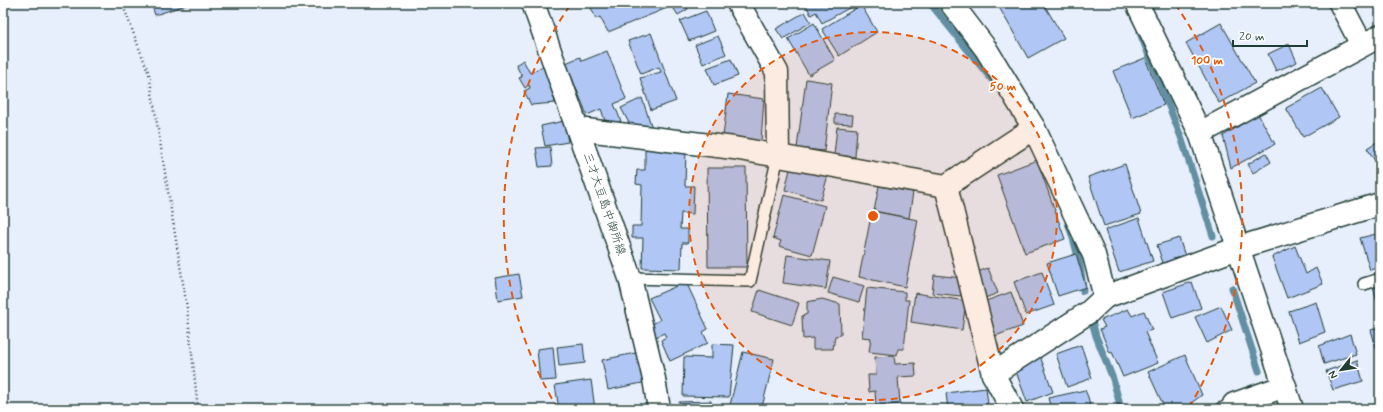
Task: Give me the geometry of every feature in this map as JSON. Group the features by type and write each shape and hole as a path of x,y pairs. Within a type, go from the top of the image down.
{"street":[{"name":"三才大豆島中御所線","path":"533,3 630,278 654,379 659,409"},
{"path":"738,3 777,72 778,156"},
{"path":"951,3 986,49 1034,128 1094,255 1105,297"},
{"path":"1137,3 1200,133 1292,409"},
{"path":"1200,133 1371,40 1340,3"},
{"path":"578,129 734,148 946,186 1034,128"},
{"path":"946,186 993,374 1012,409"},
{"path":"993,374 1089,312 1105,297 1238,248 1380,204"},
{"path":"1227,406 1285,386"}],"lane":[{"path":"630,278 750,281 778,156"},
{"path":"1364,284 1380,279"}],"path":[{"path":"122,3 149,74 187,308 198,409"}],"building":[{"path":"151,3 192,3 155,15"},
{"path":"589,3 685,3 688,9 678,15 672,6 608,32 600,17 596,19"},
{"path":"805,3 858,3 822,23 816,12 811,15"},
{"path":"1006,3 1043,3 1064,38 1028,58 999,7"},
{"path":"861,5 877,32 839,56 822,29"},
{"path":"706,11 714,31 689,41 680,21"},
{"path":"805,12 811,22 783,39 776,29"},
{"path":"814,23 835,60 809,75 788,39"},
{"path":"1221,23 1255,83 1219,103 1186,43"},
{"path":"651,33 676,101 651,110 640,78 661,72 659,67 641,74 628,41"},
{"path":"718,36 726,54 703,64 695,45"},
{"path":"1289,44 1297,62 1276,71 1268,54"},
{"path":"607,51 626,99 614,104 621,121 607,127 601,109 587,115 566,63 580,57 582,61"},
{"path":"1145,58 1164,105 1132,118 1113,71"},
{"path":"731,59 738,76 714,85 707,68"},
{"path":"523,60 530,73 543,66 545,68 555,103 531,105 524,91 530,88 529,85 525,88 519,78 522,77 516,65"},
{"path":"806,79 832,83 824,151 797,148"},
{"path":"1322,88 1339,117 1303,137 1286,108"},
{"path":"728,94 764,99 761,141 723,137"},
{"path":"642,98 652,128 630,125 621,108"},
{"path":"835,114 853,115 852,124 835,123"},
{"path":"1258,114 1275,144 1231,168 1223,136"},
{"path":"564,121 568,142 545,146 541,126"},
{"path":"837,127 857,129 855,157 834,155"},
{"path":"1380,140 1380,169 1367,148"},
{"path":"550,147 552,166 539,167 536,148"},
{"path":"645,149 686,150 685,186 694,186 693,214 681,213 680,229 688,229 688,243 682,243 681,269 642,268 643,238 632,238 632,226 641,226 642,185 636,184 637,170 645,170"},
{"path":"1266,153 1271,162 1253,173 1248,164"},
{"path":"1037,160 1065,239 1025,253 997,175"},
{"path":"1125,164 1141,214 1104,226 1088,177"},
{"path":"791,165 828,175 821,200 785,190"},
{"path":"707,168 746,168 747,267 708,267"},
{"path":"879,186 913,192 909,218 874,211"},
{"path":"784,195 825,206 812,255 779,246 781,241 773,238"},
{"path":"872,211 918,220 905,287 859,277"},
{"path":"1139,218 1153,261 1119,272 1105,230"},
{"path":"1380,233 1380,267 1370,270 1360,238"},
{"path":"1179,238 1185,256 1163,263 1157,245"},
{"path":"1295,246 1306,274 1316,268 1323,284 1287,298 1272,257"},
{"path":"1076,254 1086,287 1058,296 1047,263"},
{"path":"787,255 830,261 826,289 783,283"},
{"path":"988,268 998,293 985,298 975,273"},
{"path":"1042,272 1054,305 1026,315 1014,282"},
{"path":"519,274 523,296 498,300 495,278"},
{"path":"934,275 963,278 961,296 932,293"},
{"path":"833,277 864,286 859,302 828,293"},
{"path":"686,282 708,329 703,332 708,343 670,361 661,340 666,337 664,333 656,337 650,325 660,320 649,298"},
{"path":"1192,282 1201,308 1172,318 1163,292"},
{"path":"1380,285 1380,313 1373,287"},
{"path":"867,288 905,292 905,300 909,300 904,349 898,349 897,355 869,352 871,338 862,337"},
{"path":"759,290 799,303 792,325 752,312"},
{"path":"1011,292 1023,326 995,336 983,302"},
{"path":"915,293 966,301 962,330 911,322"},
{"path":"822,299 840,304 841,335 835,336 833,349 813,349 813,338 803,339 802,316 807,314 807,302"},
{"path":"1316,302 1325,332 1299,342 1289,311"},
{"path":"1221,306 1232,330 1207,343 1195,317"},
{"path":"1128,309 1132,316 1144,311 1152,330 1145,332 1158,363 1123,377 1112,352 1110,353 1100,329 1105,327 1101,320"},
{"path":"1380,327 1380,361 1371,330"},
{"path":"1350,334 1356,354 1324,364 1319,346"},
{"path":"583,344 585,363 559,366 557,347"},
{"path":"712,344 734,345 729,397 683,396 684,357 712,358"},
{"path":"1081,345 1092,378 1067,387 1056,354"},
{"path":"553,347 556,380 540,381 537,349"},
{"path":"640,352 647,382 608,390 602,360"},
{"path":"743,352 774,359 762,407 768,409 729,409"},
{"path":"1185,355 1202,395 1191,403 1194,407 1189,409 1179,409 1178,407 1174,409 1165,409 1148,372"},
{"path":"894,356 895,364 915,363 916,376 898,377 900,404 876,406 875,391 869,392 868,375 876,375 875,357"},
{"path":"1040,356 1053,392 1027,402 1014,366"},
{"path":"1357,360 1363,381 1333,390 1326,371"},
{"path":"591,380 595,409 559,409 555,385"},
{"path":"986,388 988,404 948,409 946,393"},
{"path":"1085,390 1091,409 1051,409 1048,398"},
{"path":"711,401 711,409 679,409 679,402"}],"waterway":[{"path":"930,3 997,86"},
{"path":"1140,33 1181,137 1213,236"},
{"path":"1068,223 1078,257 1083,291"},
{"path":"1232,288 1259,371"},
{"path":"1090,314 1096,336 1113,379 1121,409"}]}
